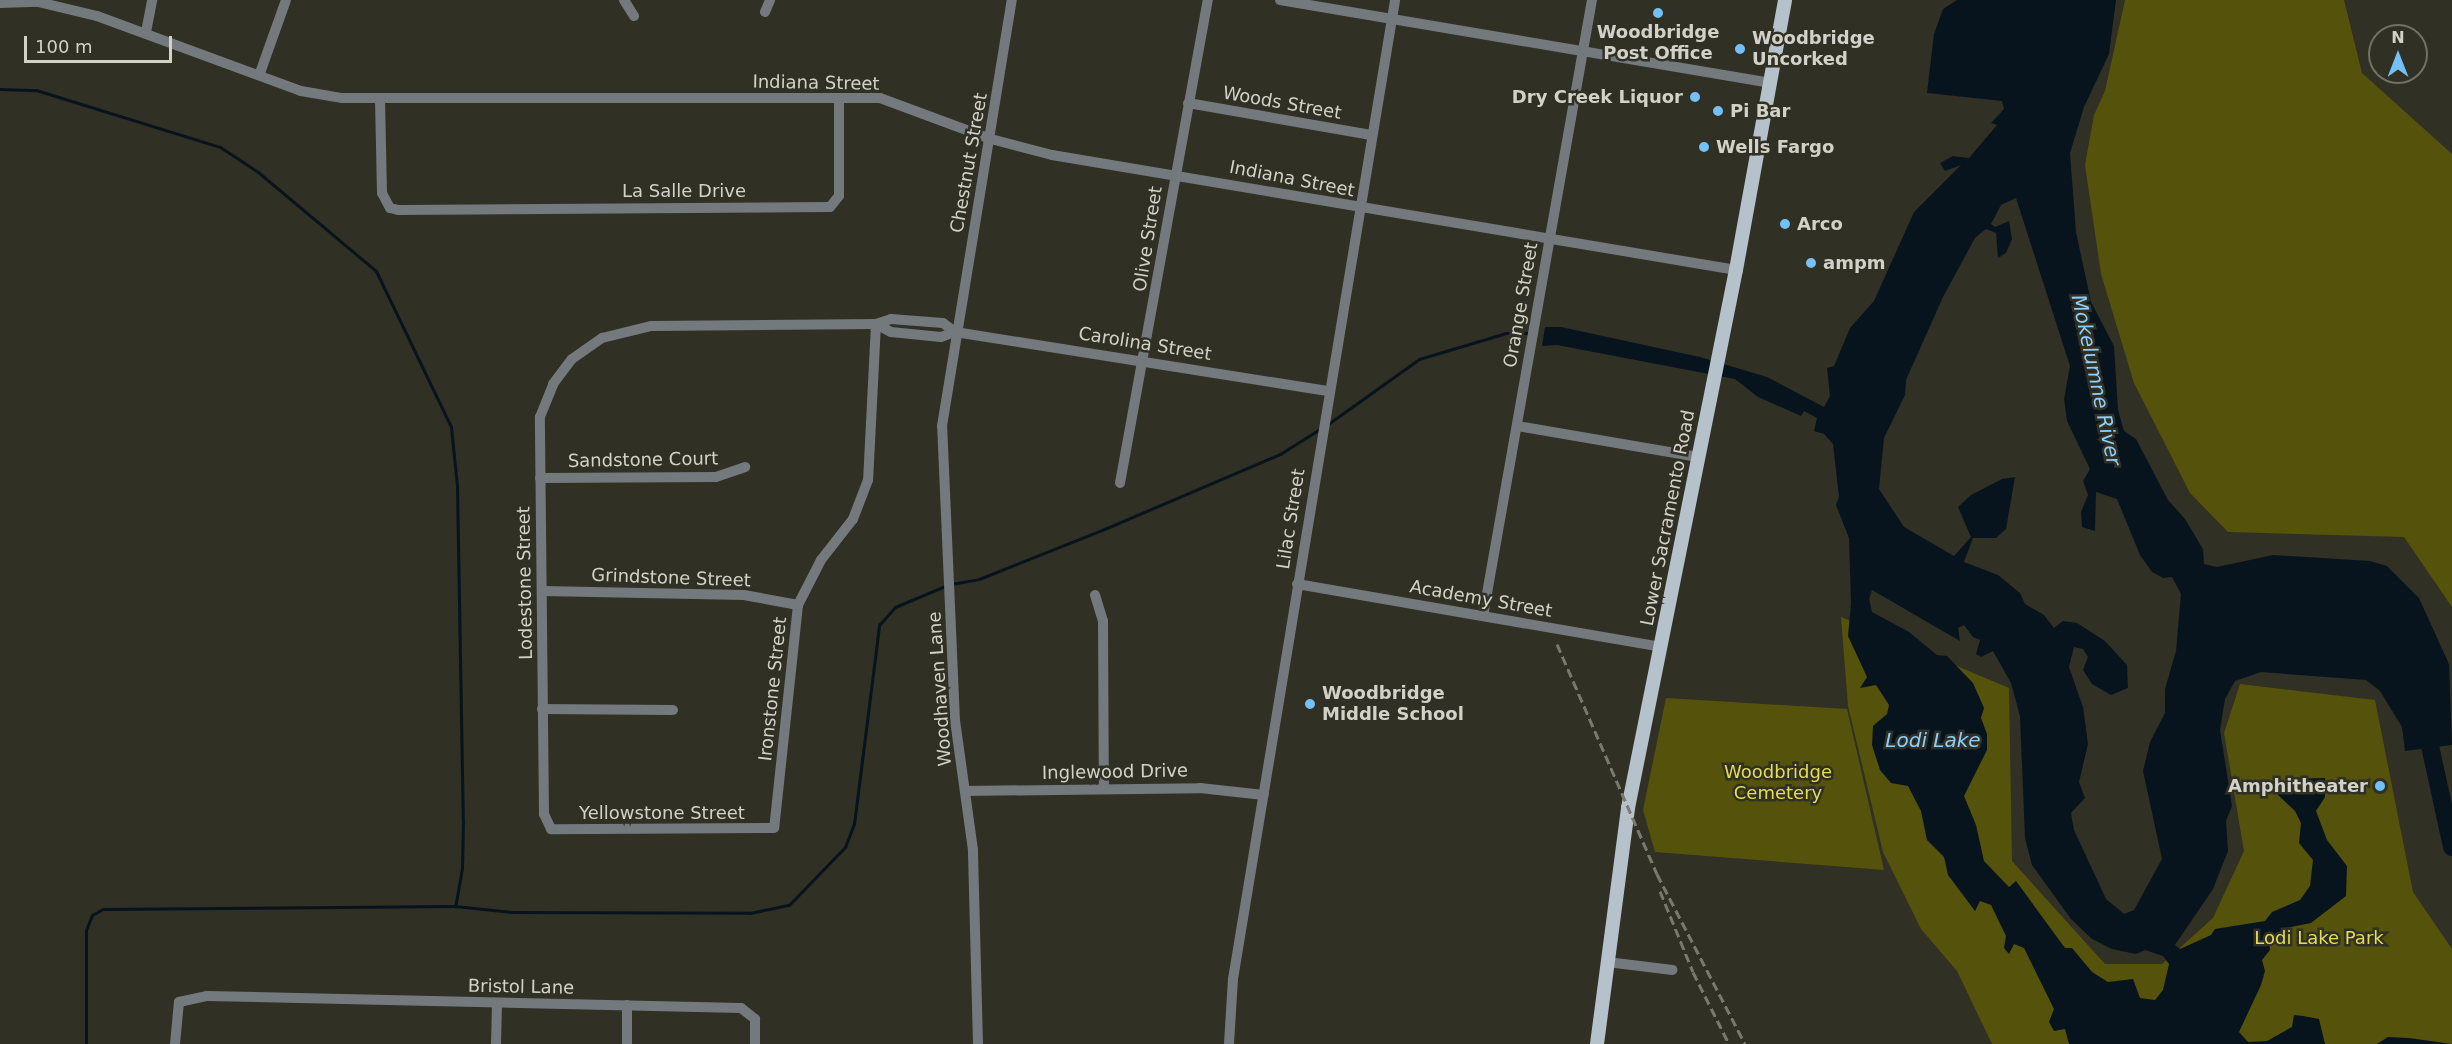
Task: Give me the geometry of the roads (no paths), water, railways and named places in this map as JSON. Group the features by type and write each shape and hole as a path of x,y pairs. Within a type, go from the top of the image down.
{"main road":[{"name":"Lower Sacramento Road","path":"1597,1044 1628,808 1736,270 1785,0"}],"street":[{"path":"146,32 152,0"},
{"path":"260,73 286,0"},
{"path":"624,0 634,16"},
{"path":"765,12 770,0"},
{"name":"Chestnut Street","path":"955,332 991,139 1012,0"},
{"name":"Olive Street","path":"1120,483 1145,360 1188,103 1208,0"},
{"path":"1280,0 1392,21 1771,83"},
{"name":"Lilac Street","path":"1229,1044 1232,986 1395,0"},
{"name":"Orange Street","path":"1483,616 1592,0"},
{"name":"Indiana Street","path":"0,3 38,1 146,32 260,73 301,91 380,99 880,98 991,139 1052,155 1176,173 1360,209 1736,270"},
{"name":"La Salle Drive","path":"380,99 384,201 399,210 830,207 839,196 839,99"},
{"name":"Woods Street","path":"1188,103 1371,135"},
{"name":"Carolina Street","path":"580,352 611,334 651,326 876,324 901,333 940,337 955,332 1145,360 1329,391"},
{"name":"Ironstone Street","path":"776,824 798,604 814,572 853,519 864,497 871,458 876,324"},
{"name":"Woodhaven Lane","path":"955,332 942,426 955,721 974,870 978,1044"},
{"name":"Lodestone Street","path":"548,826 544,814 540,478 544,403 553,384 580,352"},
{"path":"1517,426 1698,458"},
{"name":"Sandstone Court","path":"540,478 716,477 745,467"},
{"name":"Academy Street","path":"1297,584 1660,646"},
{"name":"Grindstone Street","path":"542,591 744,595 798,604"},
{"path":"1095,595 1102,621 1104,788"},
{"path":"543,709 672,710"},
{"name":"Inglewood Drive","path":"965,791 1200,788 1264,795"},
{"name":"Yellowstone Street","path":"548,826 560,830 767,830 776,824"},
{"path":"1607,962 1673,970"},
{"name":"Bristol Lane","path":"175,1044 176,1005 185,997 292,997 497,1004 627,1005 750,1011 755,1019 755,1044"},
{"path":"496,1044 497,1004"},
{"path":"627,1005 627,1044"}],"water":[{"name":"Lodi Lake","path":"1957,0 2116,0 2109,54 2084,107 2070,153 2076,232 2091,302 2114,346 2118,410 2124,431 2136,439 2168,500 2185,519 2203,549 2204,564 2217,567 2273,555 2370,561 2387,566 2419,598 2449,664 2452,745 2405,751 2402,727 2380,691 2366,680 2261,672 2235,681 2225,699 2220,730 2232,806 2226,821 2228,851 2213,889 2175,945 2180,949 2211,935 2215,929 2265,921 2272,912 2300,900 2310,886 2313,860 2299,843 2301,823 2295,811 2277,794 2287,779 2325,778 2325,797 2316,811 2327,840 2347,866 2346,896 2311,923 2286,928 2269,938 2270,950 2262,960 2265,971 2261,985 2239,1032 2248,1042 2267,1041 2292,1027 2294,1015 2303,1016 2319,1019 2325,1044 2069,1044 2065,1029 2054,1031 2049,1022 2054,1009 2024,948 2014,944 2009,954 2004,948 2006,936 1991,905 1980,901 1975,911 1948,875 1944,857 1927,840 1921,811 1908,786 1891,783 1880,770 1872,745 1873,726 1887,714 1889,705 1876,685 1860,688 1867,677 1848,636 1851,604 1849,538 1836,505 1839,497 1833,444 1824,434 1814,431 1817,418 1804,411 1801,416 1758,397 1735,379 1557,345 1542,346 1545,327 1561,327 1700,357 1767,377 1824,407 1830,396 1827,368 1834,366 1850,328 1874,301 1914,212 1961,165 1945,171 1940,163 1953,156 1969,158 1997,125 1991,123 2004,109 2002,101 1927,93 1934,34 1943,9","holes":["2016,198 2070,366 2064,399 2067,421 2090,469 2083,481 2088,495 2081,512 2082,527 2095,531 2096,492 2117,499 2140,555 2152,572 2163,578 2172,577 2181,594 2176,651 2165,689 2165,713 2150,742 2143,771 2162,859 2134,910 2124,914 2106,899 2074,830 2071,813 2085,798 2079,782 2088,744 2083,707 2069,667 2074,647 2083,649 2088,657 2083,670 2092,684 2111,695 2128,688 2127,665 2105,641 2077,623 2063,621 2054,628 2044,615 2025,604 2020,593 1998,575 1964,562 1973,538 1996,538 2006,529 2015,477 2002,479 1971,495 1958,507 1971,537 1954,556 1904,527 1879,489 1884,438 1905,395 1906,380 1943,297 1975,238 1986,229 1996,233 1998,258 2006,253 2012,239 2009,221 1995,227 1991,224 2001,205","1872,590 1960,641 1958,628 1964,625 1973,637 1980,640 1976,654 1981,657 1993,651 2011,683 2020,716 2025,838 2032,865 2071,919 2092,939 2112,949 2136,954 2145,950 2163,956 2169,964 2163,990 2155,1000 2140,998 2133,979 2108,982 2092,972 2072,948 2065,948 2016,881 2009,887 1984,861 1976,825 1964,796 1987,750 1987,734 1981,718 1984,708 1973,683 1947,656 1937,655 1909,632 1872,612 1869,599"]},
{"path":"2388,1037 2409,1038 2452,1044 2377,1044"}],"waterway":[{"path":"0,89 36,90 220,147 258,172 376,271 451,427 457,486 463,820 462,868 455,906"},
{"path":"1328,424 1419,359 1506,333 1530,333"},
{"path":"951,584 979,579 1102,530 1280,454 1320,429"},
{"path":"86,1044 86,930 92,915 103,909 455,906 512,912 750,913 789,905 845,847 854,824 879,625 895,607 945,586"},
{"name":"Mokelumne River","path":"2425,723 2452,847"}],"railway":[{"path":"1557,644 1657,874 1745,1044"},
{"path":"1660,891 1693,972 1729,1044"}],"place":[{"name":"Woodbridge Post Office","path":"1658,13"},
{"name":"Woodbridge Uncorked","path":"1740,49"},
{"name":"Dry Creek Liquor","path":"1695,97"},
{"name":"Pi Bar","path":"1718,111"},
{"name":"Wells Fargo","path":"1704,147"},
{"name":"Arco","path":"1785,224"},
{"name":"ampm","path":"1811,263"},
{"name":"Woodbridge Middle School","path":"1310,704"},
{"name":"Amphitheater","path":"2380,786"}],"park label":[{"name":"Woodbridge Cemetery","path":"1778,783"},
{"name":"Lodi Lake Park","path":"2319,938"}]}
